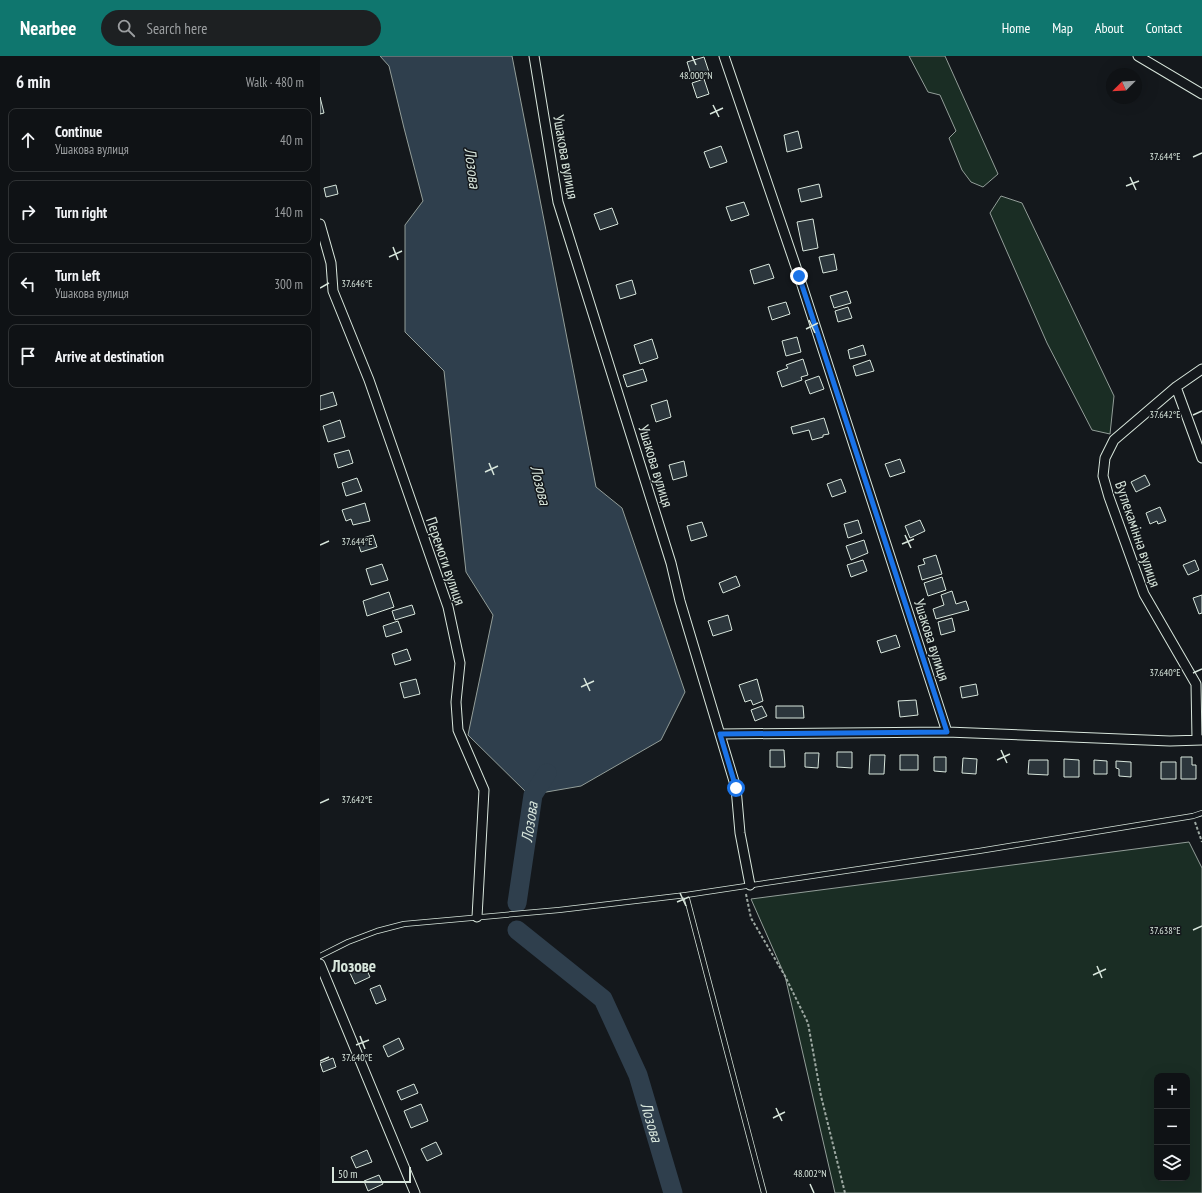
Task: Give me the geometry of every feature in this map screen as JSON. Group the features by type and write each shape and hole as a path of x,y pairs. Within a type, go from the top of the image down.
{"street":[{"name":"Ушакова вулиця","path":"534,56 558,202 671,563 680,601 736,788 747,885"},
{"name":"Ушакова вулиця","path":"724,56 799,276 947,732"},
{"path":"1138,56 1202,94"},
{"name":"Перемоги вулиця","path":"320,224 331,263 332,291 369,380 448,607 460,663 456,702 458,730 484,790 477,917"},
{"name":"Вуглекамінна вулиця","path":"1199,739 1199,683 1144,594 1109,497 1103,476 1105,458 1114,440 1176,387 1202,369"},
{"path":"1176,387 1202,458"},
{"path":"720,734 947,732 1170,741 1199,739"},
{"path":"320,964 415,1193"}],"lane":[{"path":"320,956 348,942 376,931 404,924 559,910 686,894 979,851 1193,816 1202,813"},
{"path":"686,894 764,1193"}],"path":[{"path":"1193,816 1202,842"},
{"path":"747,885 750,918 785,976 808,1023 821,1096 845,1193"}],"green space":[{"path":"909,56 945,56 998,174 983,187 971,182 962,170 949,138 956,131 940,95 928,92"},
{"path":"1001,196 1022,203 1114,396 1110,434 1092,430 1047,343 990,213"},
{"path":"1189,842 1202,868 1202,1193 835,1193 785,976 751,899"}],"water":[{"path":"380,56 512,56 596,487 622,508 685,692 661,740 581,786 529,795 468,735 493,615 466,572 444,371 405,332 405,225 423,201 389,66"}],"building":[{"path":"704,57 709,72 692,78 687,62"},
{"path":"704,79 709,94 697,98 692,83"},
{"path":"320,97 324,113 320,114"},
{"path":"798,131 802,148 787,152 784,135"},
{"path":"721,146 727,162 710,168 704,152"},
{"path":"819,184 822,197 801,202 798,189"},
{"path":"336,185 338,194 326,197 324,188"},
{"path":"744,202 749,215 731,221 726,207"},
{"path":"612,208 618,224 600,230 594,214"},
{"path":"813,219 818,248 803,251 797,222"},
{"path":"834,254 837,270 823,273 819,257"},
{"path":"769,264 774,278 754,284 750,270"},
{"path":"632,280 636,294 620,299 616,285"},
{"path":"847,291 851,303 834,308 830,296"},
{"path":"786,302 790,314 772,320 768,307"},
{"path":"848,307 852,318 838,322 835,311"},
{"path":"797,337 801,352 786,356 782,341"},
{"path":"652,339 658,358 640,364 634,345"},
{"path":"863,345 866,355 850,359 848,350"},
{"path":"803,359 808,375 801,377 802,380 782,387 777,372 788,368 786,365"},
{"path":"870,360 874,371 856,376 853,366"},
{"path":"643,369 647,381 627,387 623,375"},
{"path":"819,376 824,389 810,394 805,381"},
{"path":"333,392 337,405 320,410 320,396"},
{"path":"667,400 671,417 656,422 651,405"},
{"path":"824,418 829,434 812,440 809,430 793,434 791,427"},
{"path":"340,420 345,437 328,442 323,426"},
{"path":"349,450 353,463 338,468 334,454"},
{"path":"900,459 905,472 890,477 885,464"},
{"path":"684,461 687,476 673,480 669,465"},
{"path":"1145,475 1150,485 1136,492 1131,482"},
{"path":"357,478 362,491 346,496 342,483"},
{"path":"841,479 846,492 832,497 827,484"},
{"path":"365,503 370,521 353,525 351,519 346,521 342,510"},
{"path":"1160,507 1166,521 1158,524 1157,521 1150,524 1146,513"},
{"path":"858,520 862,533 848,538 844,524"},
{"path":"920,520 925,531 910,538 905,526"},
{"path":"702,522 707,536 691,541 687,526"},
{"path":"373,535 377,547 361,552 357,540"},
{"path":"864,540 868,553 851,560 846,546"},
{"path":"936,555 942,574 922,580 918,566 925,564 923,559"},
{"path":"863,560 867,571 851,577 847,565"},
{"path":"1195,560 1199,570 1188,575 1183,565"},
{"path":"382,564 388,580 371,585 366,569"},
{"path":"736,576 740,586 723,593 719,583"},
{"path":"942,577 946,590 928,596 924,583"},
{"path":"952,591 956,604 966,601 969,610 936,619 933,609 944,605 941,595"},
{"path":"389,592 394,607 367,616 363,601"},
{"path":"1202,595 1202,613 1199,614 1193,598"},
{"path":"412,605 415,614 395,620 392,611"},
{"path":"728,615 732,630 713,636 708,621"},
{"path":"952,618 955,631 941,635 938,622"},
{"path":"398,621 402,632 386,637 383,626"},
{"path":"896,635 900,647 881,653 877,641"},
{"path":"407,649 411,660 395,665 392,654"},
{"path":"416,679 420,694 404,698 400,683"},
{"path":"757,679 763,701 753,705 751,700 745,702 739,685"},
{"path":"976,684 978,695 962,698 960,687"},
{"path":"916,700 918,715 900,717 898,701"},
{"path":"762,706 767,716 755,721 751,710"},
{"path":"776,706 803,706 804,718 776,718"},
{"path":"770,750 784,750 785,767 770,767"},
{"path":"837,752 852,752 852,768 837,767"},
{"path":"805,753 819,753 818,768 805,767"},
{"path":"870,755 885,755 884,774 869,774"},
{"path":"900,755 918,755 918,770 900,770"},
{"path":"934,757 946,757 946,772 934,771"},
{"path":"1181,757 1192,757 1192,765 1196,765 1196,779 1181,779"},
{"path":"963,758 977,759 976,774 962,773"},
{"path":"1064,759 1079,760 1079,777 1064,777"},
{"path":"1029,760 1048,760 1048,775 1028,774"},
{"path":"1094,760 1107,761 1107,774 1094,774"},
{"path":"1116,761 1131,762 1131,777 1119,776 1119,769 1116,768"},
{"path":"1161,762 1176,762 1176,779 1161,779"},
{"path":"365,966 370,977 355,984 350,973"},
{"path":"380,985 386,1000 376,1004 370,989"},
{"path":"399,1038 404,1049 388,1057 383,1046"},
{"path":"333,1058 336,1067 323,1072 320,1063"},
{"path":"414,1084 418,1093 401,1100 397,1091"},
{"path":"421,1104 428,1121 411,1128 404,1111"},
{"path":"436,1142 442,1154 427,1161 421,1149"},
{"path":"367,1150 372,1162 356,1168 351,1157"},
{"path":"379,1175 383,1184 368,1191 364,1181"}],"waterway":[{"name":"Лозова","path":"517,903 533,795 547,773"},
{"name":"Лозова","path":"517,930 603,999 638,1075 673,1193"}],"district":[{"name":"Лозове","path":"354,966"}],"route":[{"path":"736,788 720,734 947,732 799,276"}]}
